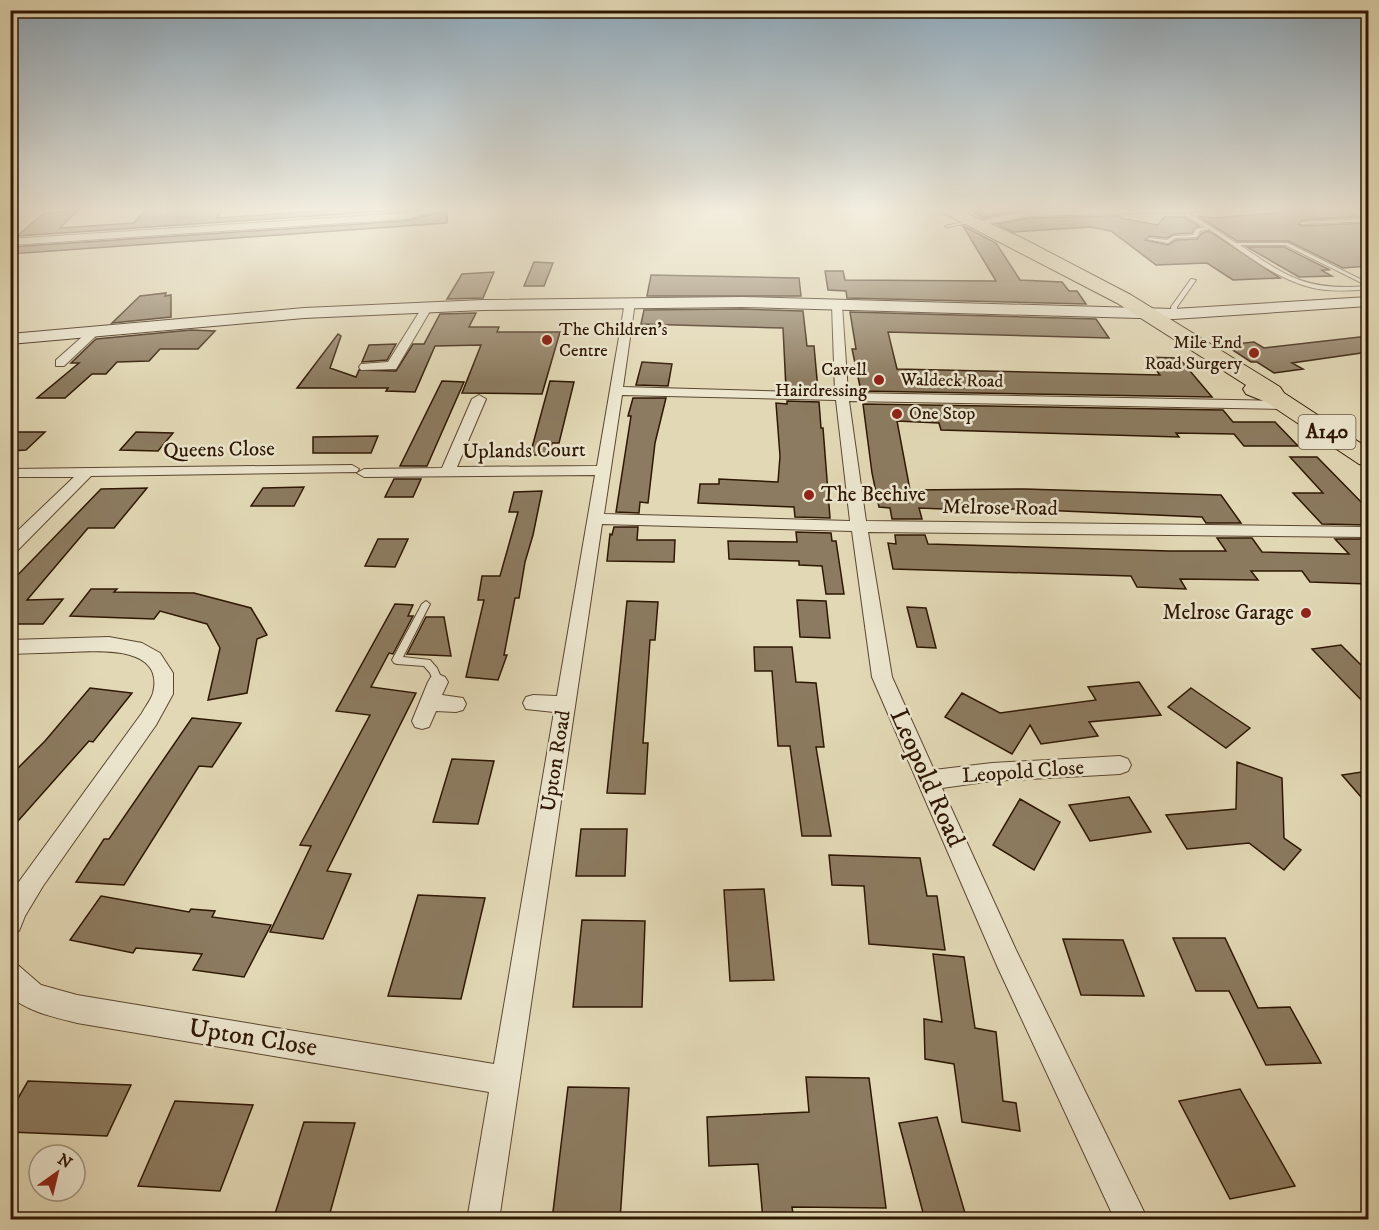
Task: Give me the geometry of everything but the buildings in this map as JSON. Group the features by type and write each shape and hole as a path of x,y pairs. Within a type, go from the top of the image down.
{"highway":[{"name":"A140","path":"1059,266 1150,314 1229,367 1233,374 1252,387 1280,401 1368,459"}],"street":[{"name":"Upton Road","path":"483,1220 630,302"},
{"path":"10,339 304,313 428,306 742,302 1174,314 1368,302"},
{"name":"Leopold Road","path":"837,304 842,397 858,526 882,677 1007,959 1132,1220"},
{"path":"365,367 392,366 428,306"},
{"path":"60,363 95,331"},
{"name":"Waldeck Road","path":"617,391 842,397 1280,401"},
{"name":"Uplands Court","path":"447,473 479,399"},
{"name":"Uplands Court","path":"355,471 447,473 603,470"},
{"name":"Queens Close","path":"10,473 355,471"},
{"path":"10,548 87,472"},
{"name":"Melrose Road","path":"596,519 958,530 1368,532"},
{"path":"10,646 109,644 135,648 153,658 162,673 164,694 149,719 35,878 15,909 10,922"},
{"path":"438,682 425,712 456,704"},
{"path":"533,703 566,704"},
{"name":"Leopold Close","path":"927,781 992,772 1120,765"},
{"name":"Upton Close","path":"10,975 18,986 39,1000 77,1009 506,1080"}],"lane":[{"path":"1269,266 1299,284 1331,291 1368,286"},
{"path":"1330,266 1368,286"},
{"path":"1174,314 1174,307 1193,280"},
{"path":"426,604 397,660 428,663 438,682"}],"place":[{"name":"The Children's Centre","path":"547,340"},
{"name":"Mile End Road Surgery","path":"1254,353"},
{"name":"Cavell Hairdressing","path":"879,380"},
{"name":"One Stop","path":"897,414"},
{"name":"The Beehive","path":"809,495"},
{"name":"Melrose Garage","path":"1306,613"}]}
